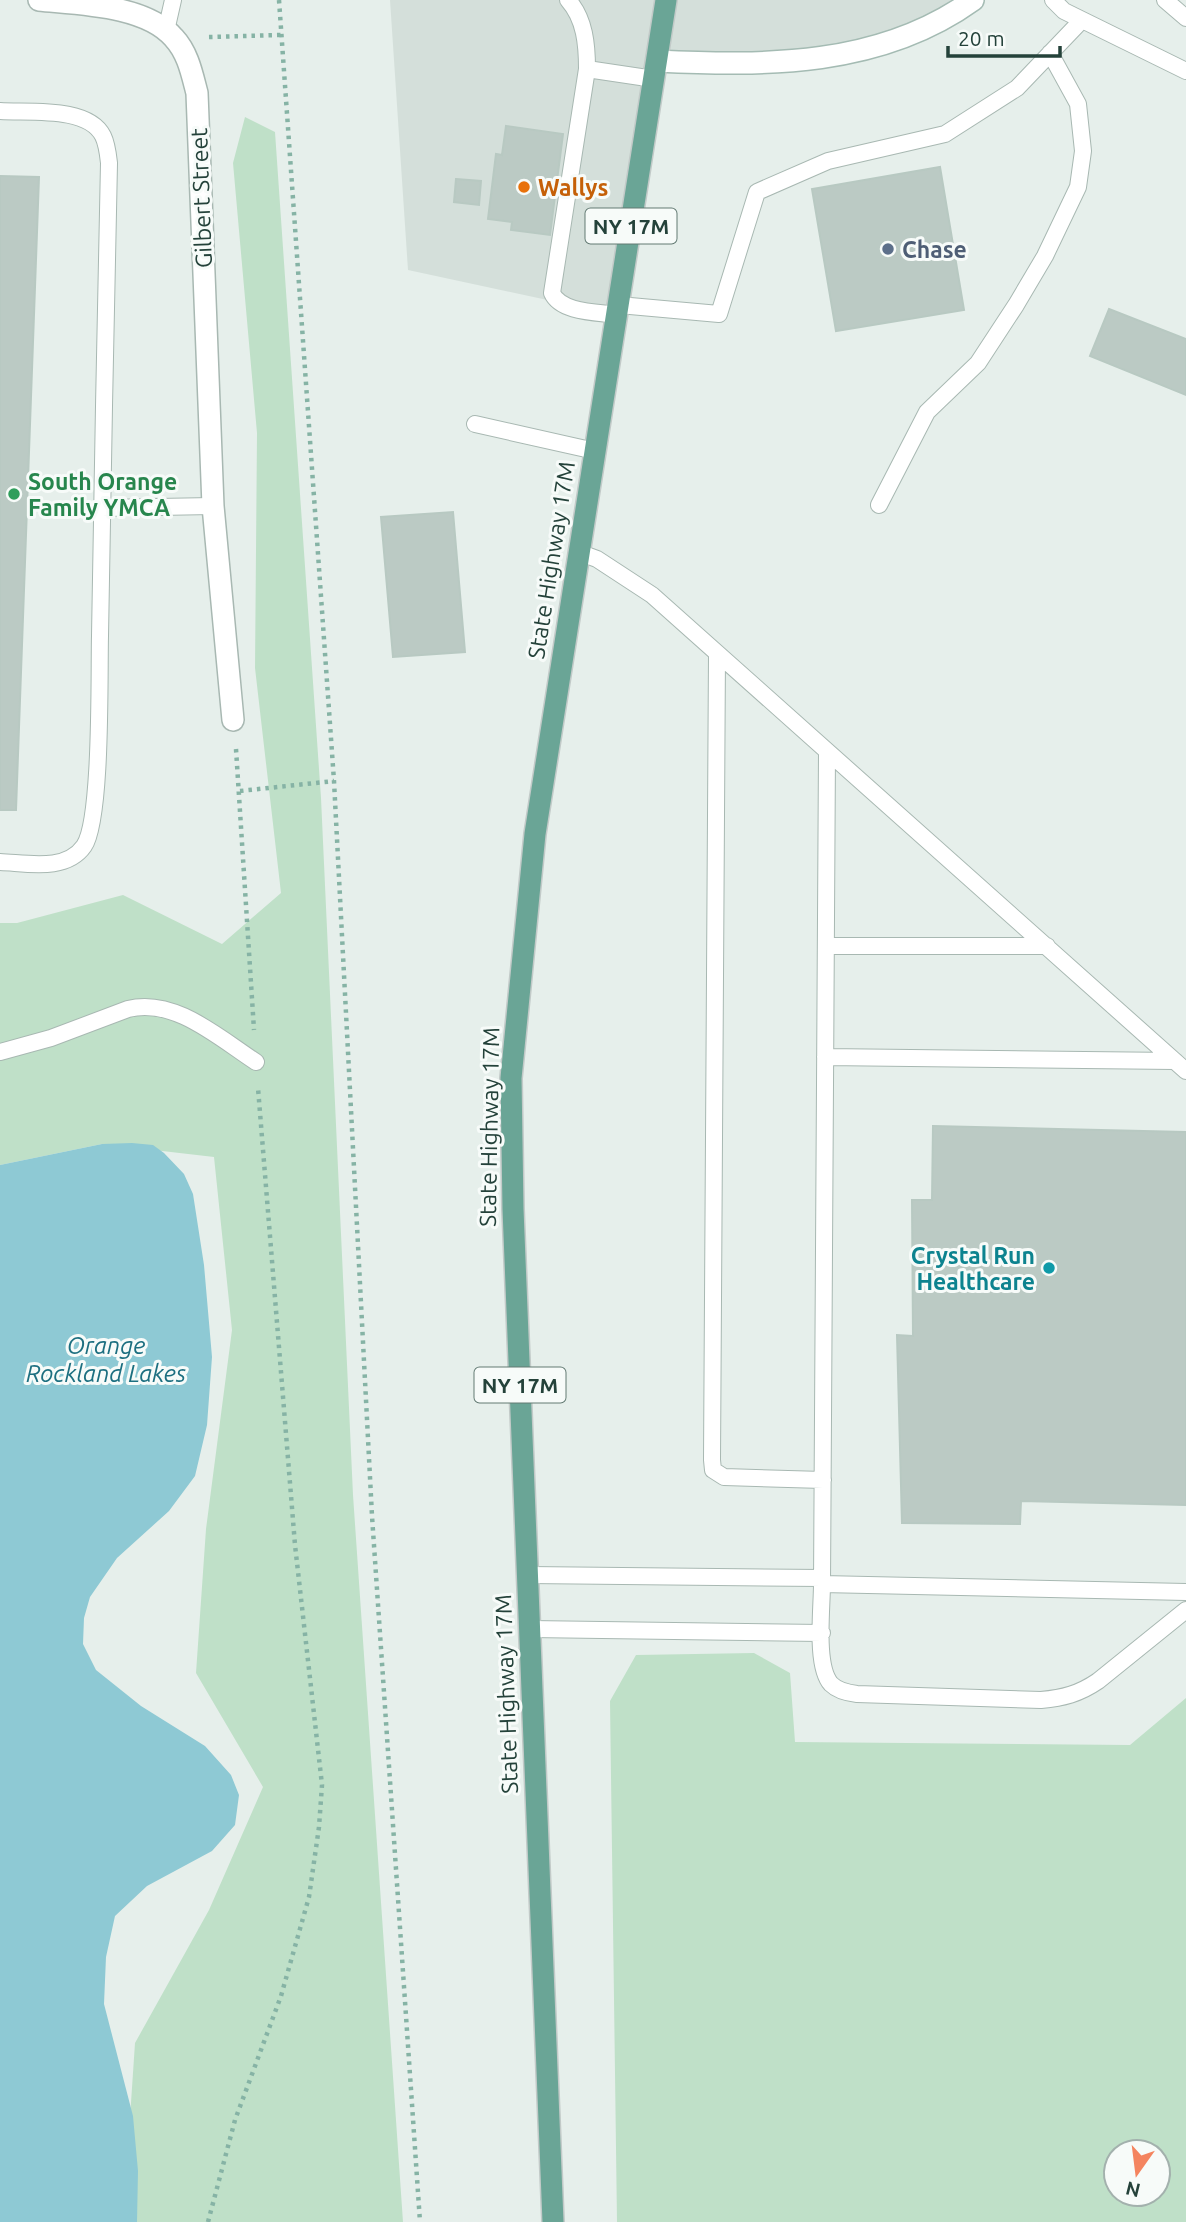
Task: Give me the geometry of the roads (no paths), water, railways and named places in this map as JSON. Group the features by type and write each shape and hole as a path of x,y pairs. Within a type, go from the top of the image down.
{"main road":[{"name":"State Highway 17M","path":"552,2222 511,1138 511,1078 535,834 666,0"}],"street":[{"path":"46,0 123,12 147,19 170,34"},
{"path":"655,70 821,59 911,35 973,0"},
{"name":"Gilbert Street","path":"170,34 187,59 197,93 213,506 233,720"}],"lane":[{"path":"170,34 173,0"},
{"path":"568,0 582,23 587,41 587,69 552,293 555,299 567,307 719,314 757,192 828,161 945,134 1017,88 1082,20"},
{"path":"1053,0 1082,20 1186,71"},
{"path":"1166,0 1186,18"},
{"path":"879,505 927,412 978,363 1016,305 1045,256 1078,187 1083,151 1078,104 1050,53"},
{"path":"587,69 655,70"},
{"path":"0,111 78,117 96,127 103,135 109,163 99,720 93,822 90,836 83,848 64,861 51,865 0,862"},
{"path":"475,424 595,451"},
{"path":"102,508 213,506"},
{"path":"578,552 597,559 652,595 1181,1066"},
{"path":"717,654 713,1470 724,1477 823,1480"},
{"path":"827,752 822,1581 822,1657 825,1673 832,1685 843,1692 857,1694 1041,1700 1065,1698 1085,1690 1186,1611"},
{"path":"826,946 1047,946"},
{"path":"0,1052 51,1038 128,1009 154,1006 179,1014 256,1062"},
{"path":"825,1057 1181,1066"},
{"path":"528,1575 1186,1592"},
{"path":"530,1629 822,1633"}],"water":[{"name":"Orange Rockland Lakes","path":"102,1144 153,1145 164,1153 184,1174 193,1194 204,1265 212,1357 207,1425 195,1476 169,1511 117,1558 90,1597 84,1618 83,1644 96,1670 141,1706 205,1746 231,1775 239,1795 235,1825 212,1851 147,1886 115,1916 106,1957 104,2004 133,2116 138,2171 137,2222 0,2222 0,1165"}],"place":[{"name":"Wallys","path":"524,187"},
{"name":"Chase","path":"888,249"},
{"name":"South Orange Family YMCA","path":"14,494"},
{"name":"Crystal Run Healthcare","path":"1049,1268"}]}
